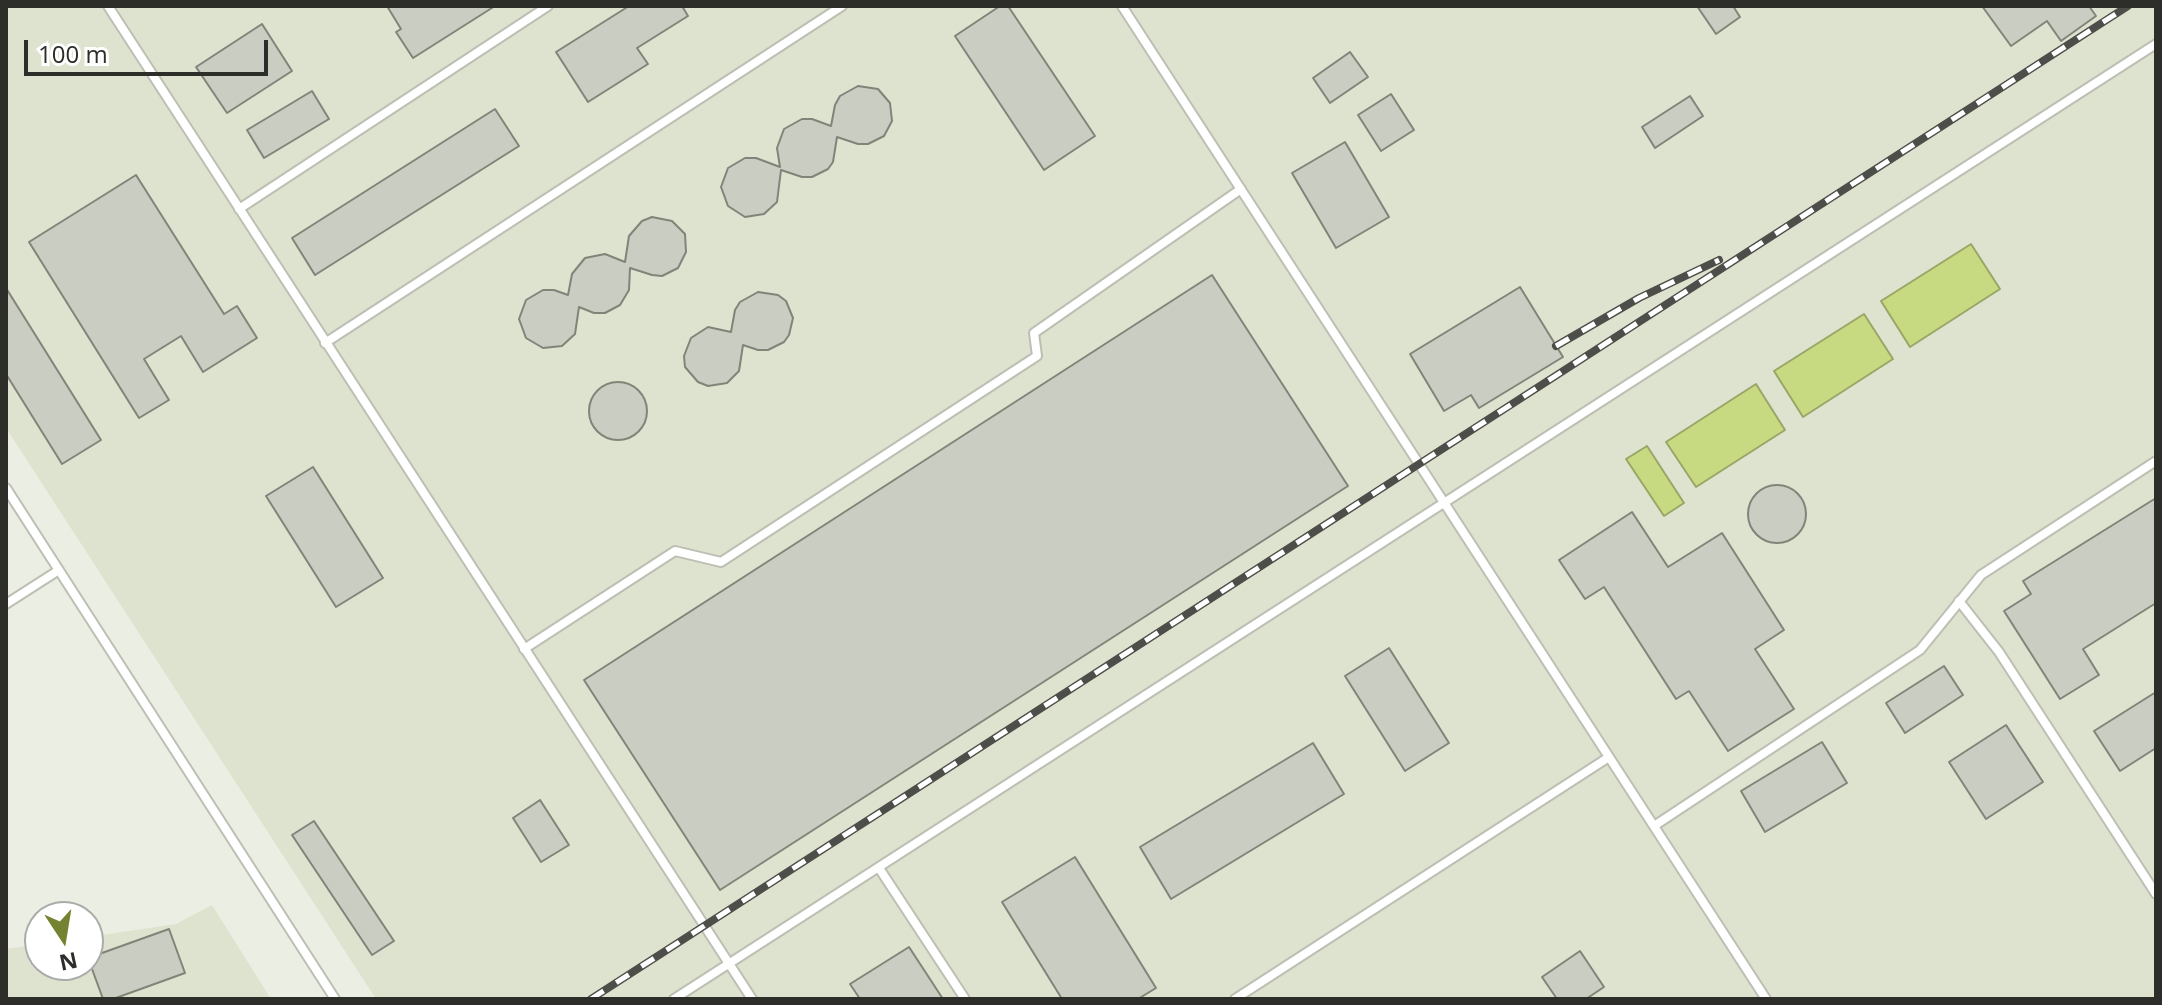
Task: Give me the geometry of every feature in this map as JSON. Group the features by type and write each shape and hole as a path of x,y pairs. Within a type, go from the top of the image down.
{"lane":[{"path":"108,6 752,999"},
{"path":"239,209 548,6"},
{"path":"325,343 842,6"},
{"path":"1122,6 1766,999"},
{"path":"674,999 2156,44"},
{"path":"524,649 675,551 721,562 1037,356 1034,333 1241,189"},
{"path":"1654,826 1920,650 1981,575 2156,461"},
{"path":"6,488 335,999"},
{"path":"6,604 59,570"},
{"path":"1959,601 1999,652 2156,894"},
{"path":"1235,999 1609,757"},
{"path":"879,868 965,999"}],"shaded area":[{"path":"6,6 2156,6 2156,999 376,999 6,428"},
{"path":"1971,244 2000,289 1910,347 1881,301"},
{"path":"1864,314 1893,359 1803,417 1774,371"},
{"path":"1756,384 1785,430 1696,487 1666,442"},
{"path":"1647,446 1684,503 1664,516 1626,459"},
{"path":"212,905 271,999 6,999 6,949 24,946 24,981 104,981 104,935 176,924"}],"building":[{"path":"387,6 495,6 413,58 396,32 401,29"},
{"path":"629,6 682,6 688,16 637,48 648,64 588,102 556,52"},
{"path":"1000,6 1008,6 1095,136 1044,170 955,36"},
{"path":"1697,6 1733,6 1740,17 1716,34"},
{"path":"1982,6 2089,6 2096,16 2061,41 2047,21 2011,46"},
{"path":"262,24 292,71 227,113 196,67"},
{"path":"1350,52 1368,77 1330,103 1313,78"},
{"path":"858,86 878,89 890,103 892,121 884,136 868,144 837,137 833,162 828,169 812,177 781,170 777,202 764,214 745,217 728,206 721,187 728,168 745,158 756,158 780,167 777,148 784,129 802,119 831,126 840,96"},
{"path":"312,91 329,119 264,158 247,130"},
{"path":"1391,94 1414,130 1381,151 1358,115"},
{"path":"1690,96 1703,116 1655,148 1642,127"},
{"path":"495,109 519,146 315,275 292,238"},
{"path":"1345,142 1389,217 1336,248 1292,173"},
{"path":"136,175 224,314 237,306 257,338 203,372 181,336 144,359 169,400 139,418 29,242"},
{"path":"652,217 672,221 685,234 686,252 678,268 662,276 630,268 629,290 620,305 605,313 594,313 579,307 575,334 562,346 543,348 526,338 519,319 526,300 543,290 568,295 572,274 585,258 605,254 625,262 629,236 642,221"},
{"path":"1212,275 1348,486 720,890 584,680"},
{"path":"1520,287 1563,357 1479,408 1471,395 1444,411 1410,354"},
{"path":"6,288 101,440 62,464 6,374"},
{"path":"758,292 778,295 786,301 793,318 789,335 784,342 768,350 743,345 739,371 727,383 708,386 698,382 685,367 684,356 691,338 708,327 731,332 735,310 740,302"},
{"path":"618,382 639,390 647,411 639,432 618,440 597,432 589,411 597,390"},
{"path":"313,467 383,578 336,607 266,496"},
{"path":"1777,485 1798,493 1806,514 1798,535 1777,543 1756,535 1748,514 1756,493"},
{"path":"2156,498 2156,603 2083,649 2099,675 2060,699 2004,611 2031,594 2023,581"},
{"path":"1632,512 1668,567 1722,533 1784,630 1755,649 1794,709 1728,751 1689,691 1676,699 1604,587 1585,599 1559,560"},
{"path":"1389,648 1449,743 1405,771 1345,676"},
{"path":"1944,666 1963,695 1905,733 1886,703"},
{"path":"2156,692 2156,748 2120,771 2094,731"},
{"path":"2006,725 2043,782 1986,819 1949,762"},
{"path":"1822,742 1847,783 1765,832 1741,791"},
{"path":"1313,743 1344,794 1171,899 1140,847"},
{"path":"540,800 569,845 541,862 513,818"},
{"path":"314,821 394,941 372,955 292,835"},
{"path":"1075,857 1156,988 1138,999 1062,999 1002,902"},
{"path":"169,929 185,973 113,999 103,999 96,981 104,981 104,952"},
{"path":"909,947 943,999 860,999 850,984"},
{"path":"1580,951 1604,987 1586,999 1557,999 1542,977"}],"railway":[{"path":"591,999 2128,6"},
{"path":"1556,346 1639,298 1719,260"}]}
